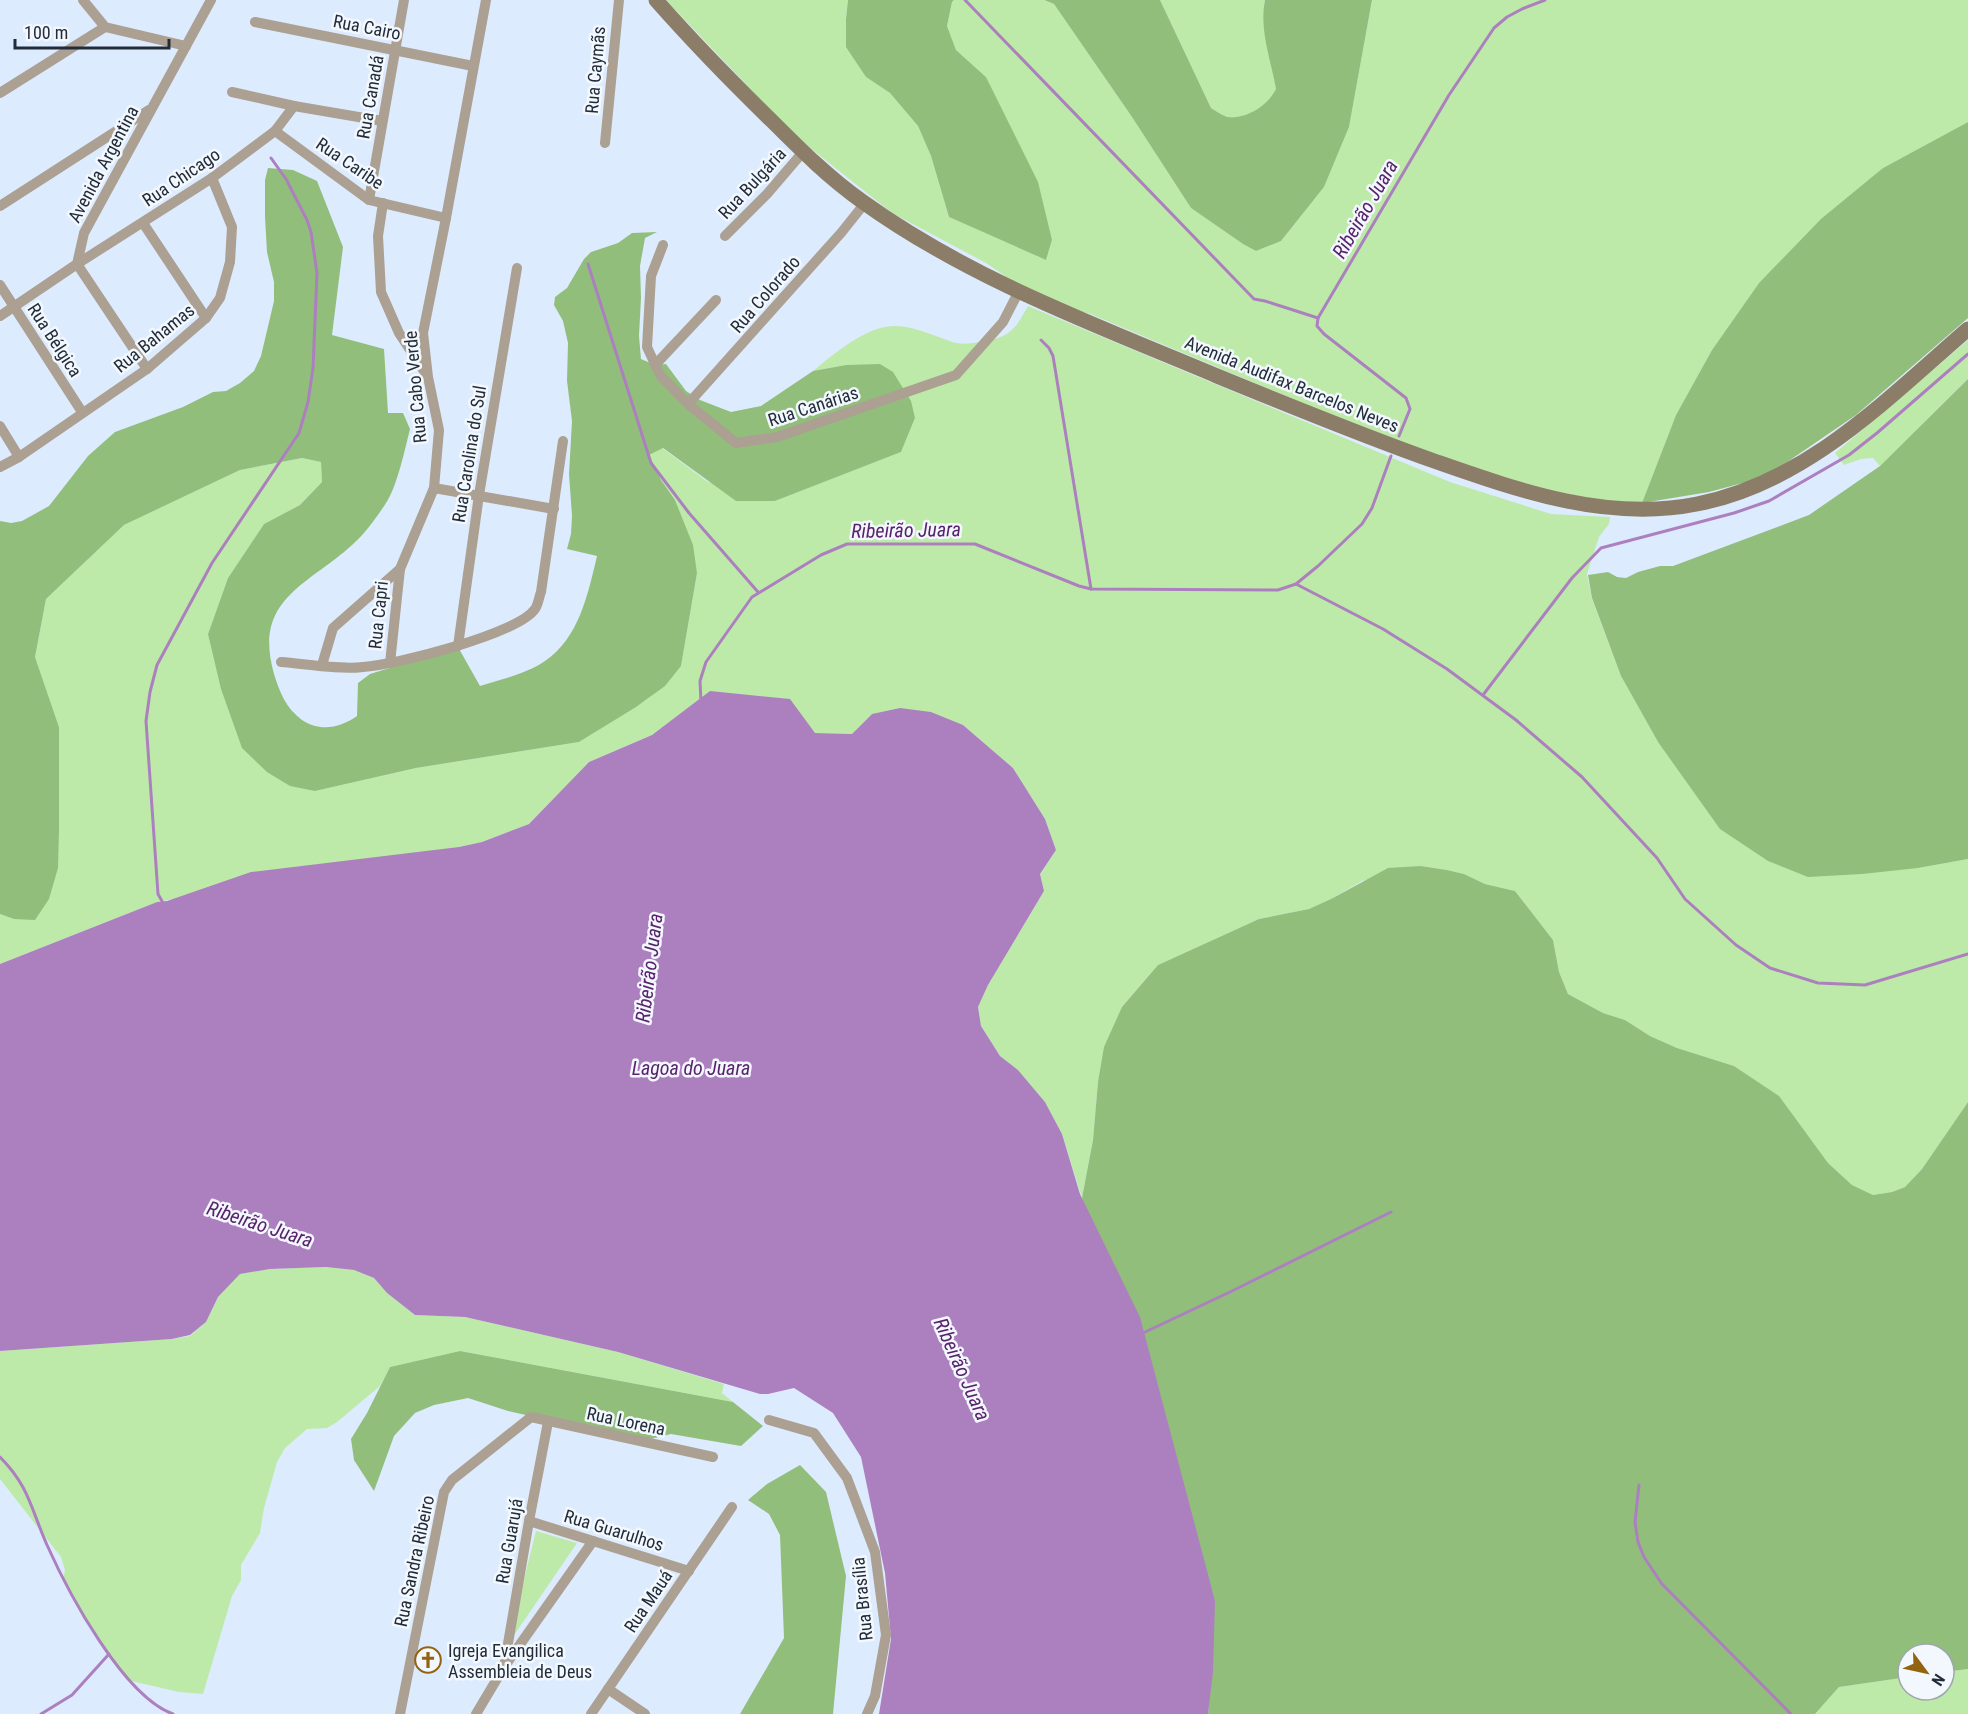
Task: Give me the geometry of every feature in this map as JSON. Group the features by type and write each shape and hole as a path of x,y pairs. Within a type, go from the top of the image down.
{"main road":[{"name":"Avenida Audifax Barcelos Neves","path":"656,0 705,56 821,170 864,203 933,248 1019,291 1102,328 1394,447 1510,487 1572,502 1637,510 1695,505 1727,497 1755,486 1802,462 1848,434 1968,329"}],"street":[{"path":"83,0 105,27 186,46"},
{"name":"Avenida Argentina","path":"77,264 84,233 211,0"},
{"name":"Rua Canadá","path":"369,200 404,0"},
{"name":"Rua Cabo Verde","path":"322,665 333,628 400,569 434,488 439,430 428,377 423,333 486,0"},
{"name":"Rua Caymãs","path":"606,143 619,0"},
{"name":"Rua Cairo","path":"255,22 474,66"},
{"path":"0,93 105,27"},
{"path":"232,92 294,106 382,121"},
{"name":"Rua Chicago","path":"77,264 212,178 275,131 294,106"},
{"path":"0,206 152,108"},
{"name":"Rua Caribe","path":"275,131 369,200 446,218"},
{"name":"Rua Bulgária","path":"725,236 767,194 803,152"},
{"name":"Rua Bahamas","path":"0,467 147,369 206,318 220,298 230,262 232,227 212,178"},
{"path":"383,203 378,236 381,292 399,333 428,377"},
{"name":"Rua Colorado","path":"688,404 833,242 864,203"},
{"path":"143,223 206,318"},
{"name":"Rua Canárias","path":"663,245 651,276 647,347 660,375 688,404 736,443 777,437 956,375 1004,322 1019,291"},
{"path":"0,316 77,264 147,369"},
{"name":"Rua Carolina do Sul","path":"458,646 479,495 517,268"},
{"name":"Rua Bélgica","path":"0,285 82,412"},
{"path":"655,365 716,300"},
{"path":"0,426 19,456"},
{"path":"281,662 362,668 390,663 458,646 513,625 534,610 541,592 563,441"},
{"path":"434,488 554,508"},
{"name":"Rua Capri","path":"390,663 400,569"},
{"name":"Rua Lorena","path":"531,1417 713,1457"},
{"name":"Rua Sandra Ribeiro","path":"400,1714 444,1492 452,1480 531,1417"},
{"name":"Rua Brasília","path":"769,1420 814,1433 847,1478 875,1552 886,1635 875,1696 867,1714"},
{"name":"Rua Guarujá","path":"504,1667 548,1422"},
{"name":"Rua Mauá","path":"591,1714 732,1507"},
{"name":"Rua Guarulhos","path":"529,1521 689,1570"},
{"path":"479,1713 504,1667 593,1540"},
{"path":"608,1689 645,1714"}],"green space":[{"path":"666,0 848,0 846,19 866,77 890,93 918,126 931,156 949,217 1046,260 1052,240 986,77 956,50 947,26 954,0 1043,0 1054,4 1191,208 1256,251 1281,241 1324,187 1349,127 1372,0 1968,0 1968,122 1883,168 1759,283 1712,350 1676,415 1642,503 1554,499 1455,467 1088,313 1049,306 986,263 892,213 794,135"},
{"path":"848,0 954,0 947,26 956,50 986,77 1038,182 1052,240 1046,260 949,217 931,156 918,126 890,93 866,77 846,47"},
{"path":"1044,0 1160,0 1211,108 1226,116 1235,117 1256,110 1276,89 1263,22 1265,0 1372,0 1349,127 1324,187 1281,241 1256,251 1191,208 1054,4"},
{"path":"1160,0 1265,0 1276,89 1268,100 1256,110 1235,117 1226,116 1211,108"},
{"path":"1968,122 1968,318 1856,415 1765,477 1709,492 1642,503 1676,415 1712,350 1759,283 1821,219 1883,168"},
{"path":"268,168 293,170 317,181 343,247 332,335 384,349 388,413 403,413 410,429 394,488 379,514 356,542 288,597 277,612 271,628 269,649 279,688 284,700 292,710 309,724 323,727 337,726 357,716 358,683 370,674 458,647 480,686 538,666 557,651 574,628 586,600 597,556 567,549 572,516 569,474 572,421 567,381 568,343 563,321 554,305 555,297 567,288 584,259 591,252 618,243 632,233 657,232 645,238 640,266 641,359 655,365 666,364 686,391 700,400 731,412 761,406 813,371 846,365 880,364 893,372 911,401 915,418 901,452 775,501 736,501 663,448 649,455 661,480 675,500 693,545 697,573 681,666 665,686 579,742 416,768 315,791 290,786 267,772 242,748 221,689 208,634 228,578 264,524 300,505 322,482 321,462 302,458 240,470 124,525 46,599 35,657 59,727 58,868 49,899 35,920 14,919 0,914 0,521 11,523 22,521 49,506 88,456 115,432 183,407 213,392 226,391 254,371 261,356 274,301 274,282 267,252 265,217 265,180"},
{"path":"1028,306 1450,482 1551,514 1610,517 1609,524 1599,537 1587,574 1592,599 1621,676 1658,742 1918,868 1968,859 1968,1102 1922,1169 1905,1187 1873,1195 1852,1185 1828,1163 1778,1096 1734,1066 1677,1048 1650,1036 1625,1020 1603,1013 1568,994 1559,972 1553,940 1515,891 1485,884 1464,874 1421,866 1362,881 1309,909 1259,919 1158,965 1122,1007 1098,1082 1093,1140 1082,1198 1062,1134 1045,1102 1018,1070 1000,1056 981,1026 978,1007 988,985 1044,891 1040,874 1056,850 1045,819 1013,768 963,725 872,714 852,734 661,728 652,735 589,762 529,824 482,842 157,902 0,964 0,914 14,919 59,727 35,657 46,599 124,525 240,470 302,458 321,462 322,482 300,505 264,524 228,578 208,634 315,791 416,768 579,742 649,698 681,666 697,573 675,500 661,480 649,455 662,448 708,482 775,501 901,452 915,418 846,365 813,371 850,342 882,328 907,327 951,342 967,344 1004,336 1019,322"},
{"path":"1968,340 1968,379 1880,466 1873,458 1861,459 1844,465 1835,453"},
{"path":"1968,379 1968,859 1918,868 1808,877 1768,861 1720,829 1658,742 1621,676 1592,598 1588,575 1608,572 1617,577 1626,578 1660,566 1673,566 1809,515 1880,466"},
{"path":"1421,866 1447,870 1464,874 1485,884 1515,891 1553,940 1559,972 1568,994 1603,1013 1625,1020 1650,1036 1677,1048 1734,1066 1779,1096 1828,1163 1852,1185 1873,1195 1905,1187 1922,1169 1968,1102 1968,1669 1956,1670 1956,1642 1896,1642 1896,1679 1839,1687 1815,1714 1208,1714 1209,1702 1082,1198 1093,1140 1098,1082 1104,1047 1122,1007 1158,965 1259,919 1309,909 1388,868"},
{"path":"326,1267 354,1270 374,1278 387,1293 415,1315 465,1317 618,1352 724,1384 722,1393 733,1402 460,1351 390,1367 380,1386 337,1422 327,1428 307,1429 285,1448 277,1462 264,1508 260,1533 241,1565 241,1580 232,1596 203,1694 179,1692 127,1680 83,1618 63,1580 65,1570 61,1557 0,1479 0,1351 190,1336 206,1322 218,1297 240,1274 270,1269"},
{"path":"460,1351 733,1402 763,1426 741,1446 671,1434 642,1441 508,1411 468,1398 434,1405 415,1413 394,1436 374,1491 354,1460 351,1439 390,1367"},
{"path":"800,1465 826,1492 846,1576 833,1714 740,1714 784,1638 780,1535 769,1514 748,1500 767,1484"},
{"path":"536,1531 577,1543 508,1644"},
{"path":"1968,1669 1968,1714 1815,1714 1839,1687 1896,1679 1896,1702 1956,1702 1956,1670"}],"water":[{"name":"Lagoa do Juara","path":"710,691 790,699 815,733 852,734 872,714 900,708 931,712 963,725 1013,768 1045,819 1056,850 1040,874 1044,891 988,985 978,1007 981,1026 1000,1056 1018,1070 1045,1102 1062,1134 1080,1194 1140,1317 1215,1601 1213,1672 1208,1714 879,1714 891,1639 885,1573 861,1457 833,1413 794,1388 760,1394 618,1352 465,1317 415,1315 387,1293 374,1278 354,1270 326,1267 270,1269 240,1274 218,1297 206,1322 190,1335 172,1339 0,1351 0,964 157,902 167,901 251,872 459,847 482,842 529,824 589,762 652,735"}],"waterway":[{"path":"965,0 1254,299 1318,318"},
{"name":"Ribeirão Juara","path":"1399,436 1410,409 1406,398 1324,334 1317,326 1318,318 1449,95 1494,28 1507,17 1545,0"},
{"path":"163,903 158,894 146,721 157,665 212,563 299,433 308,402 313,368 317,273 311,232 286,179 271,158"},
{"path":"588,264 651,463 689,513 758,592"},
{"path":"1041,340 1053,356 1091,589"},
{"path":"1483,695 1572,578 1601,548 1734,513 1769,501 1849,455 1968,354"},
{"name":"Ribeirão Juara","path":"701,702 700,681 706,662 752,597 821,555 847,544 975,544 1091,589 1278,590 1296,584 1362,524 1372,508 1391,456"},
{"path":"1296,584 1383,629 1447,669 1516,720 1582,777 1657,858 1685,899 1736,945 1770,968 1818,983 1865,985 1968,954"},
{"path":"1143,1333 1391,1212"},
{"path":"0,1457 23,1488 56,1565 99,1640 135,1687 154,1703 173,1714"},
{"path":"1639,1485 1635,1522 1638,1542 1644,1557 1662,1584 1791,1714"},
{"path":"41,1714 72,1695 109,1654"}],"place":[{"name":"Igreja Evangilica Assembleia de Deus","path":"428,1660"}]}
